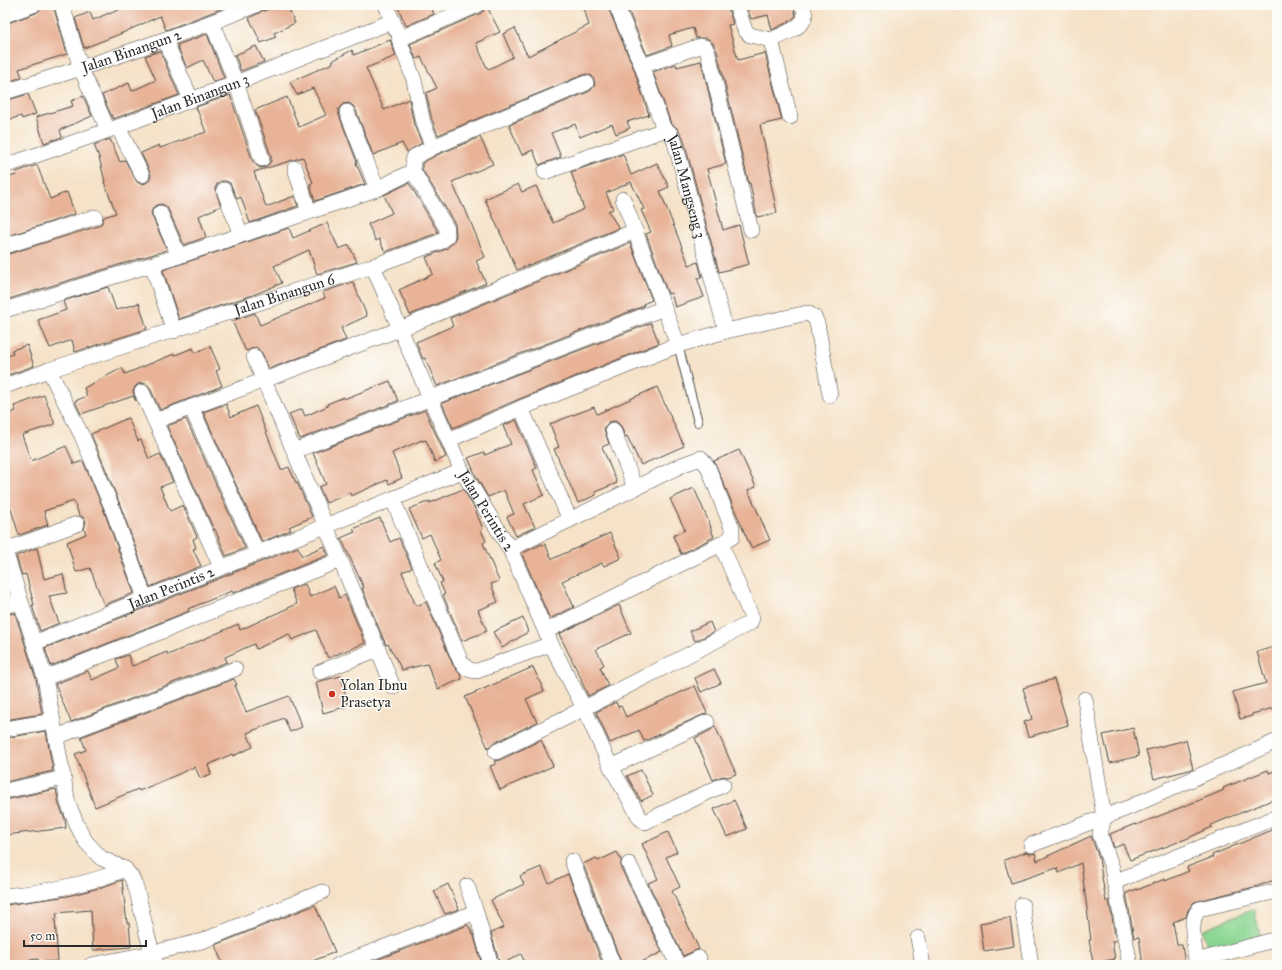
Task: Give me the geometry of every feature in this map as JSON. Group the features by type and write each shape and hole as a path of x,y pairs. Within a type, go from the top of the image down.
{"street":[{"path":"5,15 32,5"},
{"path":"62,5 81,69 113,128 142,176"},
{"name":"Jalan Binangun 2","path":"5,92 81,69 165,40 256,5"},
{"path":"386,5 414,80 423,123 433,147"},
{"path":"399,39 477,5"},
{"name":"Jalan Mangseng 3","path":"616,5 642,66 664,130 670,133 674,139 726,330"},
{"path":"736,5 745,30 750,35 772,40 797,27 803,21 803,5"},
{"path":"212,22 236,83 262,159"},
{"name":"Jalan Binangun 3","path":"5,166 236,83 393,22"},
{"path":"165,40 191,99"},
{"path":"772,40 790,116"},
{"path":"642,66 700,46 705,47 708,53 751,230"},
{"path":"5,310 152,265 377,189 413,171 414,157 433,147 586,83"},
{"path":"347,112 377,189"},
{"path":"545,172 664,130"},
{"path":"295,168 309,212"},
{"name":"Jalan Binangun 6","path":"5,386 49,370 373,266 440,242 447,236 447,229 413,171"},
{"path":"224,190 241,235"},
{"path":"623,199 678,345"},
{"path":"160,213 179,256"},
{"path":"5,246 95,217"},
{"path":"155,421 400,329 635,231"},
{"path":"152,265 174,331"},
{"path":"373,266 462,471"},
{"path":"294,451 664,308"},
{"path":"449,440 521,408 678,345 726,330 806,313 814,317 817,323 830,395"},
{"path":"254,357 393,687"},
{"path":"49,370 82,436 111,505 145,598"},
{"path":"142,392 221,567"},
{"path":"191,407 258,552"},
{"path":"521,408 570,520"},
{"path":"613,430 635,488"},
{"path":"393,500 461,662 471,671 477,671 549,638 732,538 732,528 708,466 701,458 684,464 510,549"},
{"name":"Jalan Perintis 2","path":"34,642 325,525 393,500 462,471 510,549 549,638 584,708 611,767 640,818 645,822 723,785"},
{"path":"77,524 5,551 45,678 68,803 86,842 102,858 126,869 132,878 138,891 147,934 155,959"},
{"path":"496,752 750,623 752,618 721,544"},
{"path":"45,678 340,560"},
{"path":"5,605 21,603"},
{"path":"320,672 378,649"},
{"path":"56,736 235,669"},
{"path":"1085,699 1104,817 1100,834 1112,868 1130,965"},
{"path":"5,729 53,721"},
{"path":"611,767 707,722"},
{"path":"1031,845 1130,807 1277,741"},
{"path":"5,790 64,778"},
{"path":"1114,882 1277,817"},
{"path":"572,861 613,965"},
{"path":"629,864 678,965"},
{"path":"5,896 29,894 88,882 126,869"},
{"path":"467,886 491,965"},
{"path":"1277,891 1199,909 1196,914 1193,931 1196,963 1277,939"},
{"path":"90,965 155,959 322,892"},
{"path":"1022,905 1031,965"},
{"path":"338,965 476,912"},
{"path":"918,938 923,965"},
{"path":"685,965 699,958"}],"lane":[{"path":"678,345 698,422"}],"green space":[{"path":"1254,909 1261,939 1210,955 1202,930"}],"building":[{"path":"42,5 53,5 67,54 19,69 22,77 5,83 5,24 36,13 40,10"},
{"path":"130,5 231,5 166,30 160,16 84,48 75,18 90,12 93,20"},
{"path":"277,5 287,5 295,23 274,33 276,37 261,43 249,18 263,10 264,11"},
{"path":"397,5 430,5 434,14 406,26"},
{"path":"486,5 500,32 476,43 487,68 489,69 513,57 503,34 515,28 528,56 589,25 583,5 607,5 634,69 649,115 627,122 630,128 616,134 612,124 580,137 575,124 551,133 561,157 539,165 533,150 522,155 509,125 590,91 595,85 592,76 587,74 438,135 432,120 426,93 437,88 421,57 416,59 410,44 481,13"},
{"path":"626,5 727,5 733,24 728,25 738,60 765,53 782,120 760,125 772,178 770,179 777,213 757,217 717,51 713,43 707,38 696,38 693,28 669,35 672,46 647,55"},
{"path":"746,5 793,5 796,16 772,30 768,15 751,19"},
{"path":"207,34 224,78 213,82 203,60 187,68 177,45"},
{"path":"390,40 396,56 366,68 384,110 409,99 414,125 422,143 407,152 402,143 373,155 355,108 349,103 343,104 338,110 339,115 365,184 315,201 310,184 313,183 303,157 254,172 266,207 294,196 298,206 250,223 241,197 237,199 230,183 221,181 217,184 215,189 221,206 199,216 206,237 184,245 166,206 161,204 157,205 151,212 167,250 9,299 5,287 5,255 98,226 102,223 104,217 116,213 104,182 99,157 94,145 110,139 120,162 125,160 137,182 141,184 146,183 150,180 151,175 141,153 159,145 160,148 206,132 196,107 230,95 253,162 260,168 265,167 271,161 271,156 255,110 287,97 299,127 326,115 313,88 297,95 290,82 333,63 332,61 352,50 354,55"},
{"path":"256,46 264,62 241,71 235,55"},
{"path":"160,51 179,95 113,119 102,95 129,83 132,91 156,80 145,56"},
{"path":"701,61 726,164 707,169 723,230 739,225 749,264 719,272 683,137 677,128 671,124 653,72 676,64 677,67"},
{"path":"28,94 36,114 22,119 21,116 5,121 5,101"},
{"path":"83,96 92,116 60,130 62,137 44,143 36,117 73,106 71,101"},
{"path":"480,137 493,164 452,182 463,207 464,206 485,257 476,261 486,283 410,315 399,290 433,274 426,257 446,249 453,243 456,236 455,224 422,169 422,163"},
{"path":"623,154 631,175 657,163 669,187 660,191 689,265 698,262 702,277 697,278 704,297 675,307 671,293 668,294 646,234 651,232 641,210 644,209 631,182 606,193 613,209 608,211 619,228 517,270 485,199 518,184 522,192 536,186 553,223 584,209 571,172"},
{"path":"37,165 50,199 67,192 75,214 5,237 5,178 17,175 16,172"},
{"path":"409,183 438,232 385,252 379,239 376,241 368,224 392,213 384,195"},
{"path":"327,223 339,249 349,245 357,262 317,274 309,250 274,266 282,283 253,295 179,319 163,270 289,228 293,238"},
{"path":"630,243 652,300 643,304 644,306 437,386 425,358 423,359 416,342 453,326 450,318"},
{"path":"353,282 367,316 341,328 346,340 269,369 262,353 256,347 246,351 232,321 255,313 260,325 325,298 323,292"},
{"path":"108,287 116,310 139,303 147,329 75,352 72,340 50,348 38,320 66,310 63,301"},
{"path":"651,323 659,343 517,400 453,428 442,403"},
{"path":"27,345 34,366 5,376 5,357 13,354 12,350"},
{"path":"210,346 220,369 216,371 222,386 160,410 150,388 148,385 143,383 138,384 133,392 136,401 133,396 81,414 75,401 87,396 84,388 122,368 125,374 174,354 175,355 193,348 195,353"},
{"path":"390,381 398,401 300,439 289,414 302,409 305,416 344,397 344,399"},
{"path":"657,387 684,446 641,465 627,436 625,437 621,426 615,421 609,422 604,429 609,444 602,447 617,483 595,492 596,495 578,503 554,449 559,447 550,424 594,407 597,414"},
{"path":"44,395 55,424 22,435 31,461 66,446 74,464 83,461 103,508 134,593 104,605 90,568 76,572 67,542 86,534 84,529 86,521 79,515 74,501 44,511 48,525 19,535 5,490 5,415 16,411 14,406"},
{"path":"226,404 231,417 256,406 281,470 289,467 312,517 289,527 291,530 262,542 203,412"},
{"path":"425,410 446,457 435,462 426,440 422,440 392,453 402,478 389,484 387,480 351,496 350,493 326,503 319,487 326,484 313,453"},
{"path":"128,418 138,441 141,440 149,459 160,454 173,482 160,487 170,511 183,505 197,537 193,539 196,548 193,549 201,566 150,587 119,502 91,434"},
{"path":"186,419 245,548 226,556 167,426"},
{"path":"516,420 537,468 533,470 544,495 524,504 535,527 516,536 507,517 514,514 504,490 488,497 468,458 484,452 485,455 511,444 503,426"},
{"path":"739,450 756,487 748,490 770,540 751,548 714,461"},
{"path":"694,488 714,537 681,554 673,536 685,530 670,499"},
{"path":"463,489 475,509 483,529 481,530 486,541 483,543 499,581 491,584 498,602 478,610 487,631 462,641 443,595 445,594 440,583 443,582 435,563 441,560 430,534 422,538 409,509 430,501 430,503"},
{"path":"380,518 390,542 399,538 412,568 402,572 416,606 426,602 453,665 462,679 438,689 427,664 402,670 388,644 386,645 362,588 364,588 341,538 355,532 353,529"},
{"path":"610,533 621,558 604,566 602,563 562,581 574,607 551,618 549,617 522,554 545,544 552,559"},
{"path":"324,546 328,555 233,593 232,591 188,609 189,611 51,666 45,648 298,547 302,556"},
{"path":"37,548 44,579 63,574 67,593 49,596 59,623 40,631 32,605 34,605 26,574 22,575 16,556"},
{"path":"305,584 310,597 334,586 339,598 345,595 365,643 328,658 316,630 292,640 289,634 256,649 254,644 225,657 227,662 71,722 55,684 88,671 92,680 119,668 116,659 128,655 132,666 167,652 168,655 238,624 240,630 297,604 291,589"},
{"path":"619,605 631,633 596,649 604,665 600,667 608,686 588,696 582,680 559,634"},
{"path":"15,613 36,679 42,714 5,720 5,614"},
{"path":"523,618 528,632 502,648 493,632"},
{"path":"710,622 714,632 695,641 690,631"},
{"path":"1277,646 1277,709 1273,710 1273,708 1240,719 1233,692 1266,683 1257,652"},
{"path":"533,667 544,691 526,699 537,722 492,744 488,748 465,697"},
{"path":"714,669 721,683 701,692 695,678"},
{"name":"Yolan Ibnu Prasetya","path":"341,676 348,706 323,713 316,682"},
{"path":"234,679 246,712 289,696 302,727 290,732 284,718 247,733 253,747 233,756 232,754 208,765 211,774 200,778 195,767 139,791 138,789 95,807 75,754 86,750 81,737"},
{"path":"1054,679 1068,725 1028,737 1024,722 1032,719 1023,688"},
{"path":"695,686 707,713 644,741 639,730 610,743 596,712 616,702 618,707 621,706 626,717"},
{"path":"715,726 736,774 728,777 723,776 713,780 695,738 711,730"},
{"path":"1133,728 1139,756 1110,763 1103,735"},
{"path":"46,731 53,771 5,782 5,738"},
{"path":"541,740 553,766 500,790 490,766 496,764 494,761 500,760"},
{"path":"1186,740 1193,769 1154,779 1146,750"},
{"path":"641,770 653,795 641,801 627,776"},
{"path":"1268,770 1269,773 1277,770 1277,798 1211,825 1212,827 1186,839 1130,860 1123,844 1114,848 1110,834 1205,798 1224,790 1223,788"},
{"path":"56,789 59,805 65,819 66,828 5,835 5,800"},
{"path":"734,800 747,829 727,837 714,809"},
{"path":"1277,828 1277,879 1258,886 1194,902 1188,910 1186,917 1173,922 1177,945 1182,945 1185,965 1143,965 1139,937 1134,938 1126,893 1165,879 1165,881 1189,871 1187,867"},
{"path":"668,832 677,852 666,857 680,887 672,891 699,949 683,956 648,883 658,879 642,844"},
{"path":"1091,836 1099,858 1106,902 1109,900 1116,941 1112,941 1115,959 1093,963 1089,940 1091,940 1081,863 1059,873 1057,868 1011,883 1004,860 1026,852 1030,854 1035,853 1037,861"},
{"path":"617,852 621,860 621,868 662,952 635,965 622,965 583,864 596,858 598,861"},
{"path":"541,867 549,883 568,874 603,965 526,965 521,954 500,965 491,933 504,927 491,900 524,884 520,876"},
{"path":"122,880 127,923 129,923 131,947 93,950 91,910 56,913 57,918 55,919 58,961 39,962 38,959 5,963 5,905 68,896"},
{"path":"448,884 459,909 445,914 434,891"},
{"path":"315,905 335,952 303,965 223,965 215,945"},
{"path":"1010,918 1014,946 984,951 980,923"},
{"path":"468,925 474,936 482,965 363,965"}],"place":[{"name":"Yolan Ibnu Prasetya","path":"332,694"}]}
